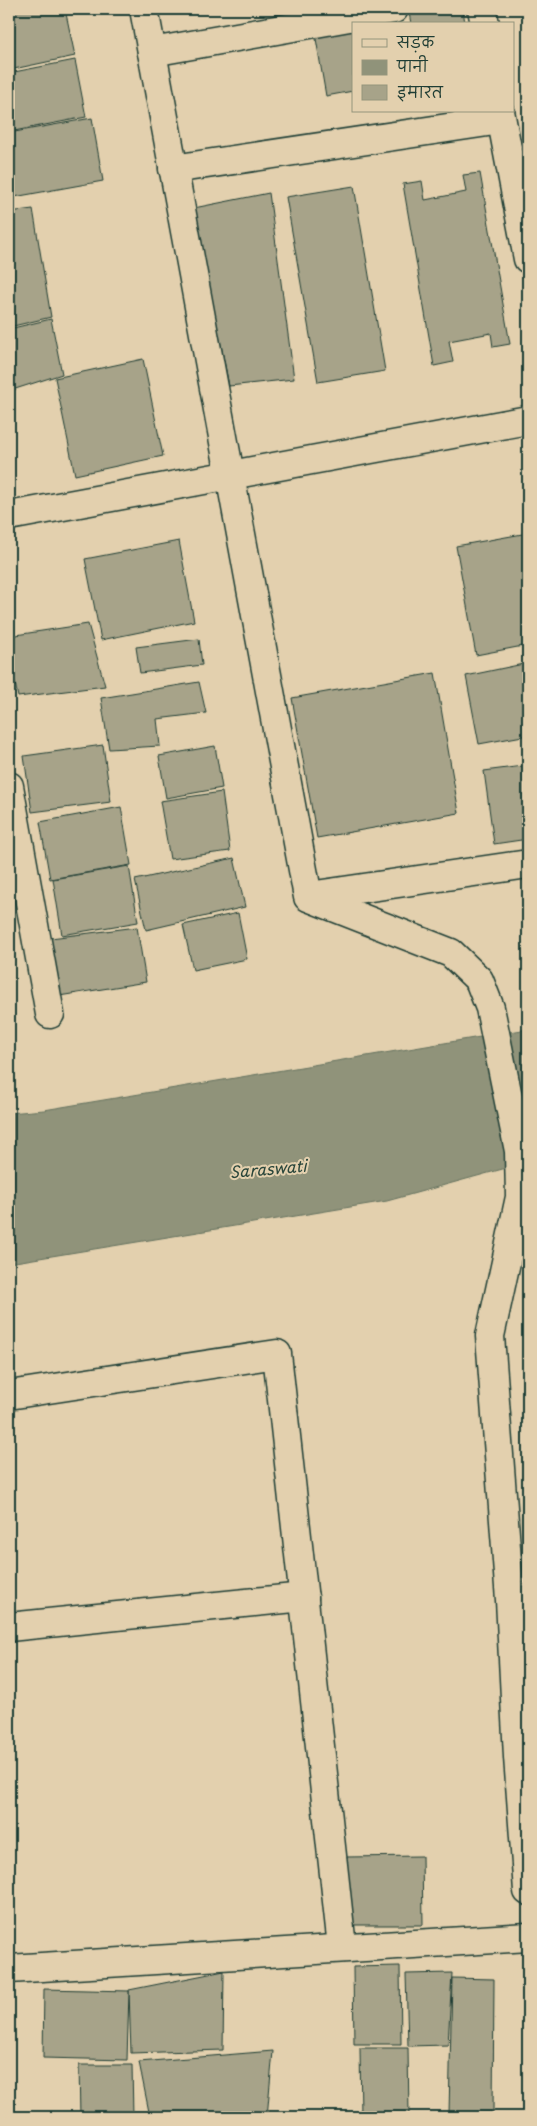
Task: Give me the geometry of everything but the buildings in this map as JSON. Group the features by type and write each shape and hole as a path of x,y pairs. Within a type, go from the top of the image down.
{"street":[{"path":"144,9 308,897"},
{"path":"152,52 394,9"},
{"path":"482,9 485,22"},
{"path":"174,169 501,116 528,259"},
{"path":"9,516 528,420"},
{"path":"9,786 50,1014"},
{"path":"308,897 528,864"},
{"path":"308,897 451,953 479,980 490,1008 519,1151 524,1196 490,1336 519,1600 528,1890"},
{"path":"9,1395 277,1354 342,1947"},
{"path":"9,1628 304,1597"},
{"path":"9,1969 528,1937"}],"water":[{"name":"Saraswati","path":"528,1029 528,1162 387,1201 9,1263 9,1113 44,1110"}]}
